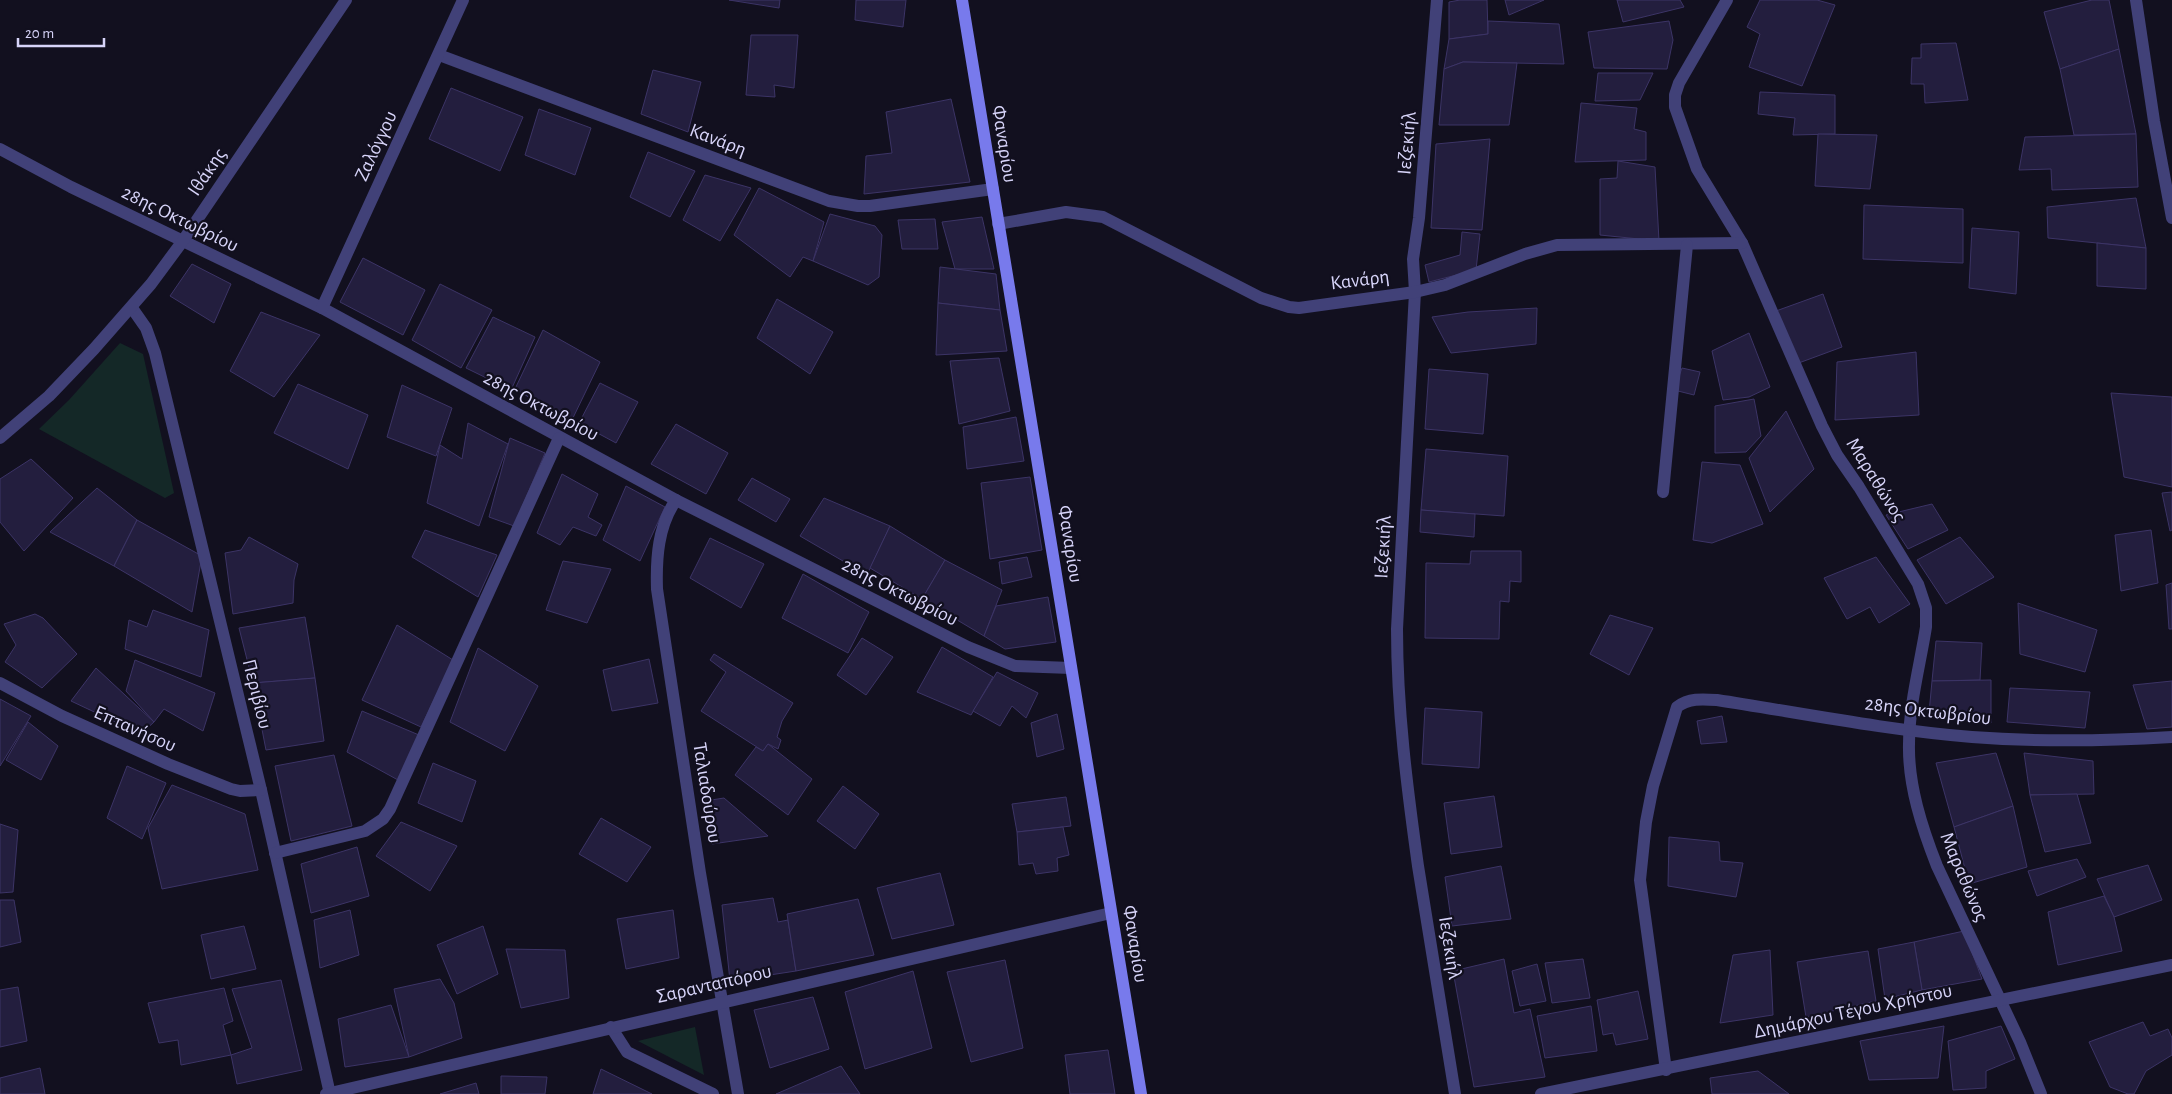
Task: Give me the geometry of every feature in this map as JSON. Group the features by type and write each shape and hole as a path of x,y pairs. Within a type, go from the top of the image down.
{"main road":[{"name":"Φαναρίου","path":"962,0 1141,1094"}],"street":[{"name":"Ιθάκης","path":"0,438 49,396 132,308 182,242 346,0"},
{"name":"Ζαλόγγου","path":"322,308 463,0"},
{"name":"Ιεζεκιήλ","path":"1437,0 1420,208 1413,259 1415,292 1397,629 1397,674 1401,737 1416,846 1434,976 1455,1094"},
{"name":"Μαραθώνος","path":"1727,0 1684,72 1676,95 1675,107 1697,168 1742,243 1834,448 1918,584 1926,608 1926,627 1909,746 1912,776 1926,838 1937,866 2000,999 2041,1094"},
{"path":"2136,0 2154,121 2172,218"},
{"name":"Κανάρη","path":"439,56 829,202 870,206 993,189"},
{"name":"28ης Οκτωβρίου","path":"0,149 71,187 182,242 322,308 676,500 968,647 1016,666 1071,668"},
{"name":"Κανάρη","path":"998,224 1066,212 1103,217 1261,298 1289,307 1299,308 1445,286 1525,254 1557,245 1742,243"},
{"path":"1663,492 1687,245"},
{"name":"Περιβίου","path":"132,308 146,328 155,353 261,790 329,1094"},
{"path":"275,853 365,831 383,819 390,809 559,438"},
{"name":"Ταλιαδούρου","path":"676,500 668,512 656,555 657,588 721,1002 738,1094"},
{"name":"Επτανήσου","path":"0,683 62,716 168,764 230,788 248,791 261,790"},
{"name":"28ης Οκτωβρίου","path":"1666,1070 1640,880 1646,822 1653,786 1677,707 1683,703 1692,700 1717,700 1910,730 1974,737 2061,740 2172,737"},
{"name":"Σαρανταπόρου","path":"329,1094 1111,913"},
{"name":"Δημάρχου Τέγου Χρήστου","path":"1541,1094 1666,1070 2000,999 2172,965"},
{"path":"612,1027 627,1052 713,1094"}],"green space":[{"path":"120,343 143,354 174,493 165,498 39,429 69,400"},
{"path":"695,1027 704,1075 638,1041"}],"building":[{"path":"729,0 780,0 779,8"},
{"path":"856,0 906,0 903,27 855,20"},
{"path":"1487,0 1488,34 1449,39 1449,2"},
{"path":"1505,0 1544,0 1509,15"},
{"path":"1617,0 1680,0 1684,7 1623,22"},
{"path":"1760,0 1817,0 1835,5 1802,86 1749,67 1760,34 1747,27"},
{"path":"2092,0 2109,0 2119,49 2060,69 2044,12"},
{"path":"1488,21 1559,24 1564,64 1463,62 1444,69 1449,39 1488,34"},
{"path":"1669,21 1673,40 1667,69 1594,68 1588,32"},
{"path":"751,35 798,35 794,88 774,85 775,97 746,95"},
{"path":"1956,43 1968,100 1925,103 1924,84 1911,84 1912,58 1921,58 1921,44"},
{"path":"2119,49 2136,134 2074,135 2060,69"},
{"path":"1463,62 1517,63 1509,125 1439,125 1444,69"},
{"path":"653,70 701,82 688,132 641,114"},
{"path":"1598,73 1653,73 1640,100 1595,101"},
{"path":"451,88 523,117 500,171 429,139"},
{"path":"1760,92 1835,95 1835,134 1793,135 1795,118 1758,114"},
{"path":"951,99 970,182 864,194 866,156 892,153 886,112"},
{"path":"1581,103 1637,108 1634,129 1646,132 1646,160 1575,162"},
{"path":"539,109 591,128 575,175 525,155"},
{"path":"1818,134 1877,135 1870,189 1815,186"},
{"path":"2136,134 2138,187 2052,190 2051,169 2019,170 2025,137"},
{"path":"1490,139 1482,230 1431,228 1436,144"},
{"path":"648,152 695,171 670,217 630,197"},
{"path":"1618,161 1655,167 1659,241 1600,235 1600,179 1617,178"},
{"path":"705,175 751,188 720,241 683,220"},
{"path":"759,188 824,222 813,261 803,257 790,277 734,235"},
{"path":"2136,198 2146,248 2048,238 2047,207"},
{"path":"1864,205 1963,209 1963,263 1863,259"},
{"path":"830,214 875,226 882,235 879,277 868,285 813,261"},
{"path":"982,217 994,269 955,269 942,222"},
{"path":"935,219 938,249 902,249 898,220"},
{"path":"1972,228 2019,232 2016,294 1969,288"},
{"path":"1462,232 1480,234 1476,270 1429,282 1425,265 1460,255"},
{"path":"2097,243 2146,248 2146,289 2097,286"},
{"path":"363,258 425,290 403,335 340,302"},
{"path":"192,264 231,284 214,323 170,296"},
{"path":"940,267 996,274 1000,310 938,303"},
{"path":"440,284 492,310 461,368 412,340"},
{"path":"1823,294 1842,347 1796,364 1776,311"},
{"path":"777,299 833,332 810,374 757,338"},
{"path":"938,303 1000,310 1007,351 936,355"},
{"path":"1537,308 1536,344 1451,353 1432,317 1468,312"},
{"path":"261,312 320,335 274,397 230,371"},
{"path":"493,317 535,337 511,390 466,368"},
{"path":"543,330 600,362 571,422 515,389"},
{"path":"1749,333 1770,387 1749,397 1723,400 1712,351"},
{"path":"1916,352 1919,415 1835,420 1837,362"},
{"path":"999,358 1010,411 959,424 950,361"},
{"path":"1682,368 1700,372 1694,395 1674,390"},
{"path":"1429,369 1488,374 1483,434 1425,429"},
{"path":"600,383 638,402 616,443 579,423"},
{"path":"298,384 368,415 348,469 274,433"},
{"path":"402,385 452,408 436,456 387,437"},
{"path":"2111,393 2172,397 2172,487 2124,477"},
{"path":"1754,399 1761,436 1746,452 1715,453 1715,406"},
{"path":"1786,411 1814,469 1770,512 1749,458"},
{"path":"1016,417 1024,461 967,469 963,427"},
{"path":"468,423 508,444 479,526 427,503 440,445 462,459"},
{"path":"676,424 728,453 706,494 651,464"},
{"path":"510,438 545,453 514,526 489,517"},
{"path":"1426,449 1508,456 1504,516 1421,510"},
{"path":"31,459 73,498 24,551 0,522 0,479"},
{"path":"1702,462 1740,465 1763,524 1712,543 1693,540"},
{"path":"562,474 598,494 588,517 602,525 596,536 573,527 560,545 537,533"},
{"path":"1030,477 1042,550 990,559 981,483"},
{"path":"752,478 790,499 776,522 738,500"},
{"path":"626,486 665,507 640,561 603,540"},
{"path":"97,488 137,520 114,566 50,532"},
{"path":"2172,492 2172,530 2170,531 2162,493"},
{"path":"824,498 890,526 867,575 800,536"},
{"path":"1932,504 1948,530 1908,549 1886,515"},
{"path":"1421,510 1475,514 1474,537 1420,532"},
{"path":"137,520 202,556 192,612 114,566"},
{"path":"890,526 945,560 922,599 870,568"},
{"path":"425,530 497,555 478,597 412,557"},
{"path":"2151,530 2158,583 2121,591 2115,535"},
{"path":"249,537 298,564 294,580 293,603 233,614 225,553 241,550"},
{"path":"1960,537 1994,577 1946,604 1917,560"},
{"path":"710,538 764,564 741,608 690,578"},
{"path":"1471,551 1521,551 1521,582 1510,581 1509,602 1500,601 1499,639 1425,638 1426,563 1470,564"},
{"path":"1027,557 1032,577 1002,584 999,562"},
{"path":"1876,557 1910,604 1879,623 1870,607 1847,619 1824,578"},
{"path":"945,560 1002,590 984,636 922,599"},
{"path":"563,561 611,569 587,623 546,610"},
{"path":"803,574 869,612 848,653 782,618"},
{"path":"2172,583 2172,629 2169,629 2166,585"},
{"path":"1048,597 1056,642 1005,649 984,636 996,606"},
{"path":"2018,603 2097,630 2085,672 2020,654"},
{"path":"153,610 209,630 201,677 125,649 129,620 147,627"},
{"path":"35,614 43,618 77,654 42,688 5,662 16,645 4,624"},
{"path":"1610,615 1653,628 1629,675 1590,654"},
{"path":"305,617 315,678 253,683 239,628"},
{"path":"397,625 453,660 421,727 362,700"},
{"path":"862,638 893,657 866,695 837,675"},
{"path":"1936,641 1982,643 1980,680 1932,681"},
{"path":"942,647 993,677 971,715 917,692"},
{"path":"478,648 538,686 505,751 450,722"},
{"path":"714,654 793,703 782,721 777,737 781,740 778,749 768,744 763,751 701,711 726,672 710,660"},
{"path":"649,659 658,703 612,711 603,670"},
{"path":"135,660 215,693 203,731 164,709 154,722 126,691"},
{"path":"96,668 154,722 141,734 71,701"},
{"path":"997,672 1038,693 1026,718 1012,706 1000,726 973,711"},
{"path":"315,678 324,741 266,750 253,683"},
{"path":"1991,680 1991,723 1929,713 1932,681"},
{"path":"2172,681 2172,727 2147,729 2133,685"},
{"path":"2010,688 2090,692 2085,728 2007,722"},
{"path":"0,699 31,716 0,766"},
{"path":"1425,708 1482,712 1479,768 1422,764"},
{"path":"362,711 419,735 398,780 347,752"},
{"path":"1057,714 1064,749 1037,757 1031,723"},
{"path":"1722,716 1727,742 1701,744 1697,721"},
{"path":"28,722 58,746 41,780 6,760"},
{"path":"768,744 812,779 788,815 735,775 756,747 763,751"},
{"path":"1996,753 2013,806 1954,827 1936,763"},
{"path":"2024,753 2093,761 2094,794 2030,795"},
{"path":"334,755 352,826 291,841 275,766"},
{"path":"433,763 476,781 462,822 418,803"},
{"path":"127,766 166,783 142,839 107,818"},
{"path":"172,785 245,814 258,870 162,889 148,828"},
{"path":"843,786 879,814 855,849 817,821"},
{"path":"2077,794 2091,843 2045,852 2030,795"},
{"path":"1494,796 1502,847 1451,854 1444,803"},
{"path":"1066,797 1071,826 1017,832 1012,804"},
{"path":"724,798 768,836 712,844 705,801"},
{"path":"2013,806 2027,867 1969,884 1954,827"},
{"path":"601,818 651,847 627,882 579,854"},
{"path":"401,822 457,846 430,891 376,856"},
{"path":"0,824 18,830 13,892 0,893"},
{"path":"1063,827 1069,855 1057,858 1058,871 1036,874 1033,863 1019,865 1017,832"},
{"path":"1669,837 1719,842 1720,861 1743,863 1736,897 1668,886"},
{"path":"357,847 369,896 311,913 301,864"},
{"path":"2077,859 2086,877 2037,896 2028,871"},
{"path":"2148,865 2162,900 2114,917 2097,879"},
{"path":"1501,866 1511,919 1452,926 1445,877"},
{"path":"940,873 954,925 892,939 877,888"},
{"path":"2104,896 2114,917 2122,951 2058,965 2048,912"},
{"path":"773,898 778,922 788,920 796,971 730,981 722,905"},
{"path":"858,899 874,955 796,971 787,914"},
{"path":"0,900 14,900 21,942 0,947"},
{"path":"350,910 359,955 320,968 314,920"},
{"path":"673,910 679,958 626,969 617,919"},
{"path":"244,926 256,969 211,979 201,935"},
{"path":"483,926 498,974 457,994 437,945"},
{"path":"1964,931 1982,979 1922,990 1914,942"},
{"path":"1914,942 1922,990 1885,999 1878,949"},
{"path":"506,949 565,950 569,998 521,1008"},
{"path":"1770,950 1773,1015 1720,1023 1733,955"},
{"path":"1868,951 1876,1001 1806,1017 1797,962"},
{"path":"1504,959 1514,1013 1530,1009 1545,1077 1474,1087 1453,971"},
{"path":"1583,959 1590,998 1552,1003 1545,963"},
{"path":"1005,960 1023,1048 971,1062 947,972"},
{"path":"1537,964 1546,1001 1520,1006 1512,971"},
{"path":"913,971 932,1048 865,1069 845,992"},
{"path":"440,979 454,1003 462,1038 409,1057 394,989"},
{"path":"281,980 302,1070 237,1084 231,1055 252,1048 232,989"},
{"path":"18,987 27,1041 0,1047 0,990"},
{"path":"224,988 233,1021 223,1025 231,1055 181,1065 178,1040 159,1043 148,1003"},
{"path":"1638,991 1648,1039 1616,1045 1613,1033 1603,1035 1597,1000"},
{"path":"813,997 829,1049 770,1068 754,1010"},
{"path":"391,1005 409,1057 345,1067 338,1019"},
{"path":"1591,1006 1597,1051 1545,1058 1537,1016"},
{"path":"2143,1022 2150,1036 2168,1029 2172,1038 2172,1055 2146,1071 2134,1094 2128,1094 2110,1087 2089,1042"},
{"path":"1944,1026 1938,1078 1869,1080 1860,1041"},
{"path":"2001,1026 2015,1059 1986,1071 1986,1088 1953,1090 1948,1041"},
{"path":"1108,1050 1115,1094 1070,1094 1065,1055"},
{"path":"841,1066 860,1094 776,1094"},
{"path":"40,1068 45,1094 0,1094 0,1078"},
{"path":"601,1069 652,1094 593,1094"},
{"path":"1758,1071 1789,1094 1712,1094 1710,1078"},
{"path":"501,1076 547,1077 545,1094 501,1094"},
{"path":"476,1083 479,1094 440,1094"}]}
